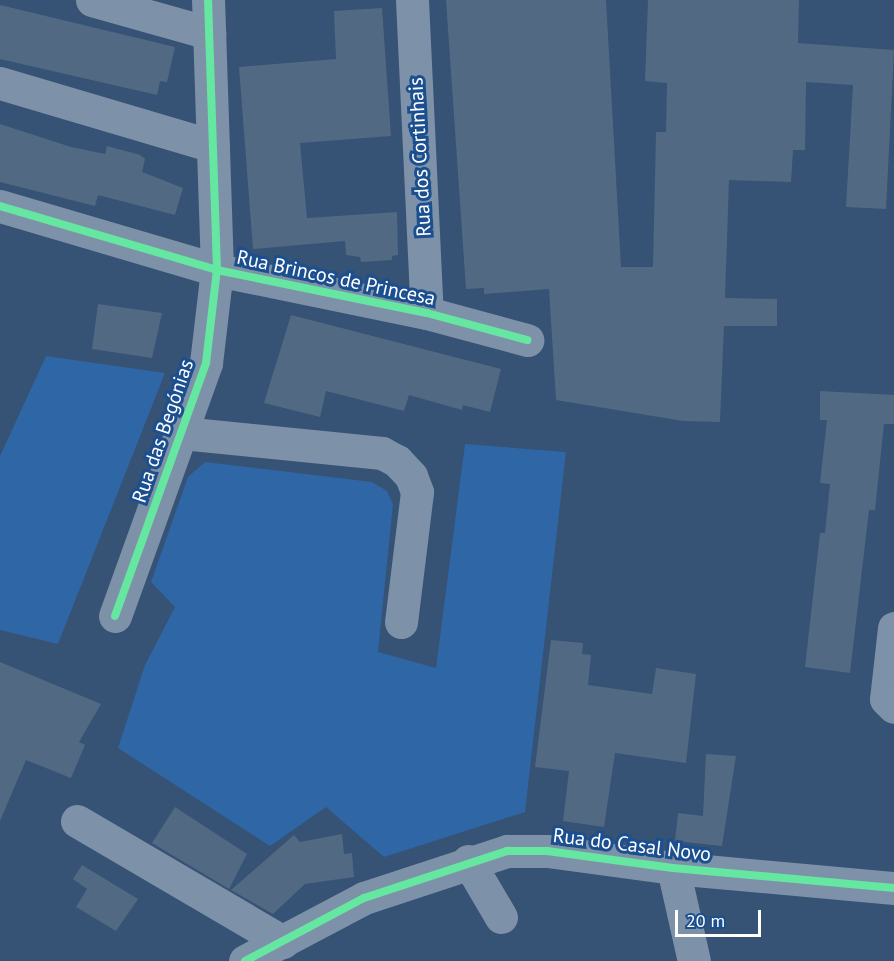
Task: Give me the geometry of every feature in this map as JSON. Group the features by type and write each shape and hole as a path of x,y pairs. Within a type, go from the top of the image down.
{"street":[{"path":"92,0 209,33"},
{"name":"Rua das Begónias","path":"116,616 206,363 217,270 208,0"},
{"name":"Rua dos Cortinhais","path":"412,0 427,313"},
{"path":"0,83 213,146"},
{"name":"Rua Brincos de Princesa","path":"0,206 217,270 427,313 527,340"},
{"path":"182,433 382,453 398,461 411,476 417,492 401,622"},
{"path":"894,628 886,699 894,707"},
{"path":"77,821 284,942"},
{"name":"Rua do Casal Novo","path":"245,961 364,898 468,861 507,851 547,851 673,868 894,888"},
{"path":"468,861 501,917"},
{"path":"673,868 694,961"}],"shaded area":[{"path":"46,356 165,373 58,644 0,630 0,456"},
{"path":"465,444 566,452 525,812 384,857 326,807 270,846 118,748 145,665 175,607 151,582 188,477 205,462 372,482 387,491 393,504 378,652 436,668"}],"building":[{"path":"446,0 606,0 621,267 653,267 656,132 666,132 667,83 645,81 648,0 799,0 798,43 894,50 886,209 846,207 853,85 806,82 805,150 793,150 791,182 729,180 725,298 777,299 777,326 724,326 720,422 683,421 556,400 549,289 484,294 484,288 466,289"},
{"path":"0,5 175,47 167,82 160,81 157,95 0,59"},
{"path":"382,8 391,136 300,143 307,218 397,212 398,255 392,256 392,260 361,262 360,257 346,255 345,241 253,249 239,67 336,59 334,11"},
{"path":"0,124 71,147 105,154 107,146 140,155 145,159 142,172 183,188 175,215 98,195 95,206 0,182"},
{"path":"98,304 162,313 152,358 92,349"},
{"path":"291,315 501,369 490,412 463,405 462,410 409,395 404,411 326,391 320,417 264,403"},
{"path":"820,391 894,395 894,424 884,424 875,510 869,510 850,673 805,667 820,533 825,533 830,484 820,483 827,420 820,420"},
{"path":"551,640 583,643 582,654 591,655 588,685 652,694 656,668 696,674 686,763 615,753 604,827 563,821 569,771 535,767"},
{"path":"0,662 101,704 79,742 85,745 71,778 26,760 0,821"},
{"path":"706,754 736,756 722,846 675,841 678,813 703,816"},
{"path":"175,807 247,854 229,889 152,843"},
{"path":"342,834 344,854 352,853 354,877 305,884 273,914 231,890 294,835 300,842"},
{"path":"82,865 138,899 116,931 76,907 87,889 73,879"}],"cycle path":[{"path":"115,616 206,363 217,270 208,0"},
{"path":"0,206 217,270 427,313 527,340"},
{"path":"245,961 364,898 507,851 547,851 673,868 894,888"}]}
